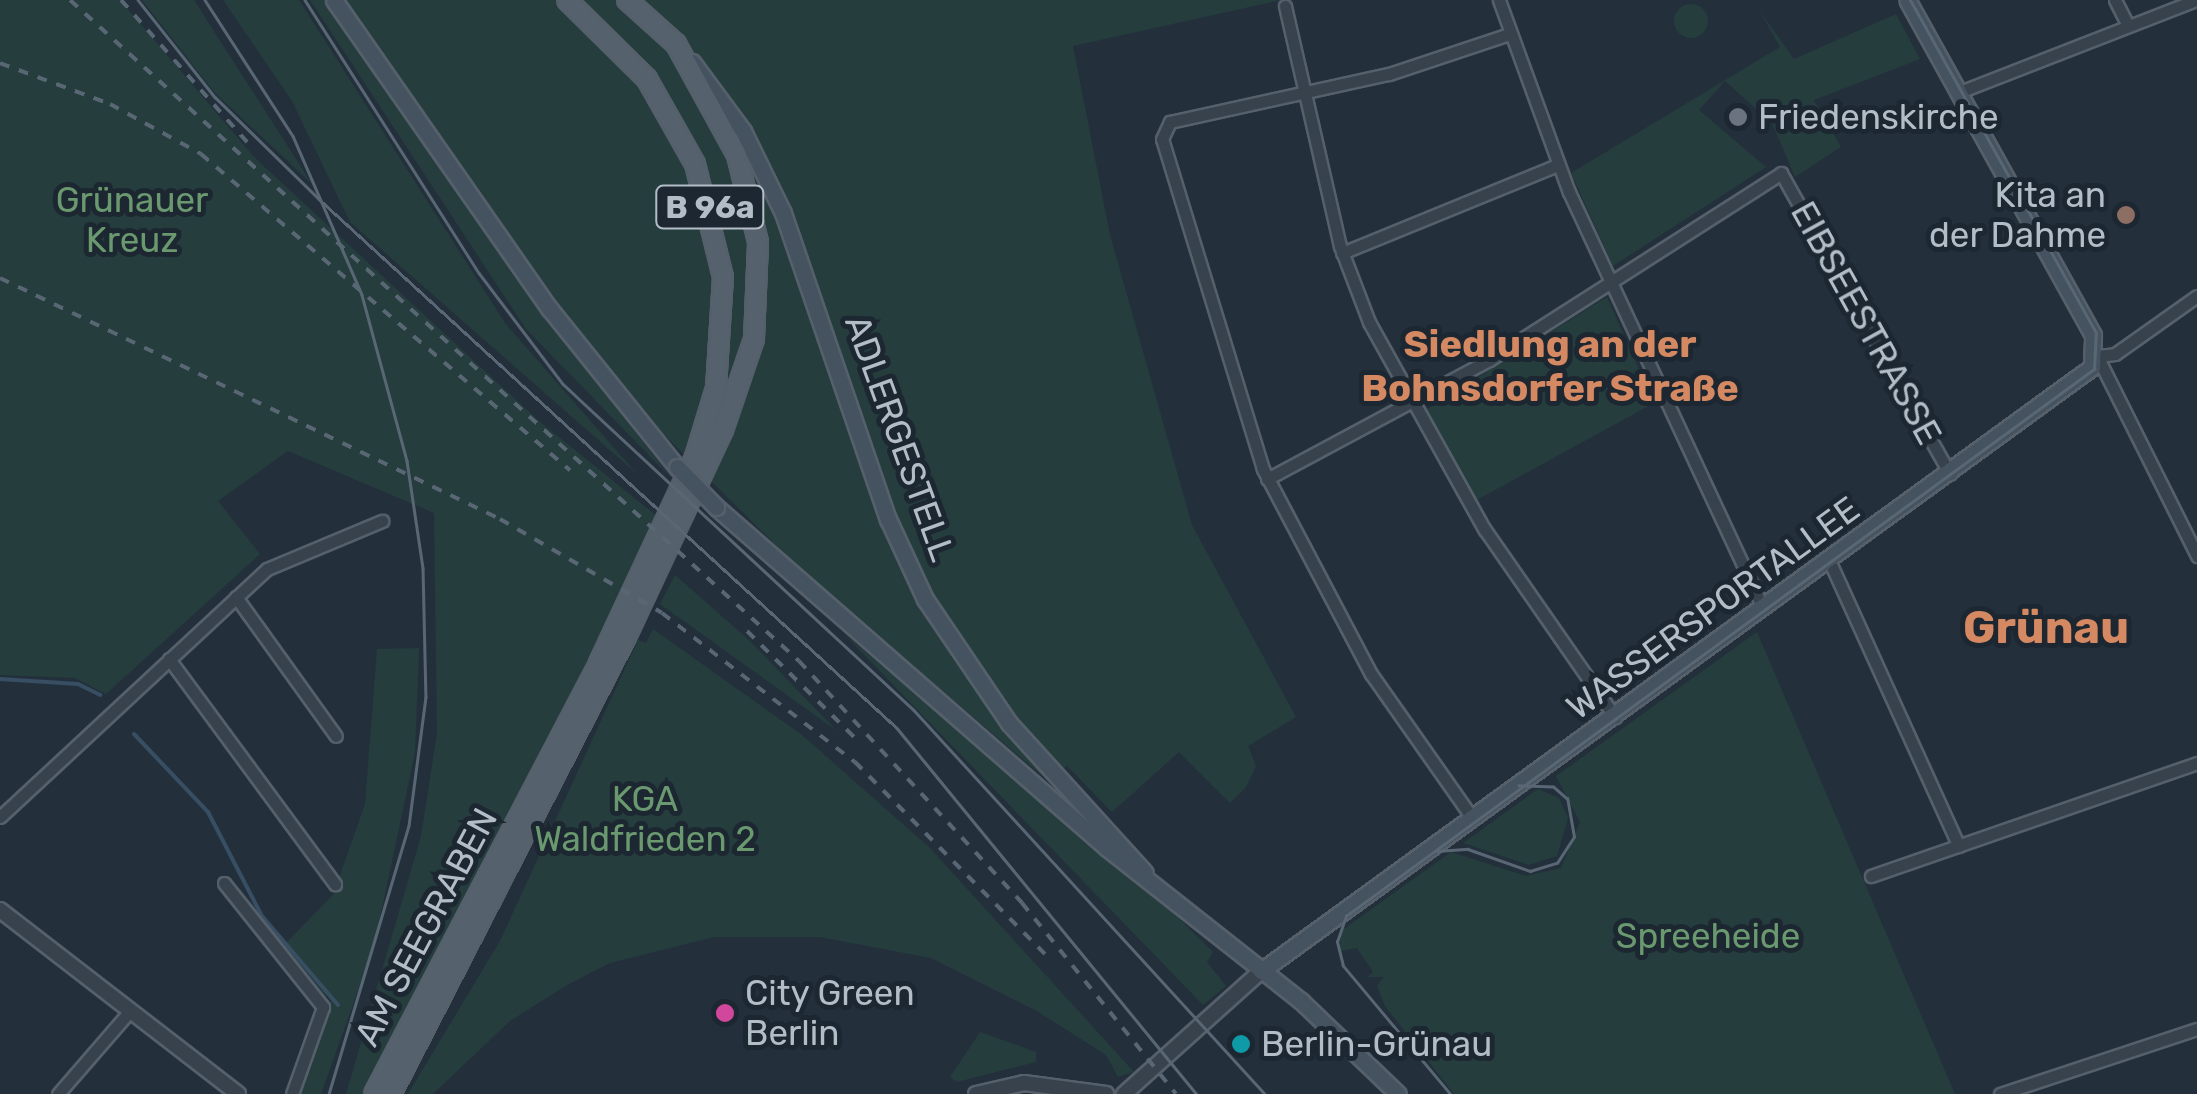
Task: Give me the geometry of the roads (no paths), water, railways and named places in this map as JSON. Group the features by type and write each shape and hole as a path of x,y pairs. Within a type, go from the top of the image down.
{"main road":[{"name":"ADLERGESTELL","path":"334,0 549,308 677,466 716,507 1261,971 1398,1094"},
{"name":"B 96a","path":"540,793 695,457 723,340 719,248 690,152 647,78 568,0"},
{"name":"ADLERGESTELL","path":"627,0 676,44 718,92 784,212 876,486 925,599 1009,723 1146,874"},
{"path":"1907,0 2097,356"},
{"name":"ADLERGESTELL","path":"540,793 723,430 754,339 750,195 719,113 676,44"},
{"name":"WASSERSPORTALLEE","path":"1261,971 2086,376 2097,356"},
{"name":"AM SEEGRABEN","path":"374,1094 540,793"},
{"name":"AM SEEGRABEN","path":"391,1094 540,793"}],"street":[{"path":"1499,0 1558,165 1763,608"},
{"path":"2115,0 2128,26"},
{"path":"1958,92 2196,0"},
{"path":"1285,6 1342,253 1412,402 1485,530 1614,717"},
{"path":"1473,819 1371,674 1267,480 1189,251 1162,138 1170,122 1304,94 1509,34"},
{"path":"1342,253 1558,165"},
{"name":"EIBSEESTRASSE","path":"1612,284 1781,173 1950,474"},
{"path":"1267,480 1412,402 1612,284"},
{"name":"WASSERSPORTALLEE","path":"2097,356 2115,354 2197,296"},
{"path":"2097,356 2197,556"},
{"path":"0,818 267,569 382,521"},
{"path":"1830,560 1958,846"},
{"path":"236,597 336,736"},
{"path":"169,659 335,884"},
{"path":"1871,876 2197,763"},
{"path":"224,883 323,1007 292,1094"},
{"path":"0,910 238,1094"},
{"path":"1124,1094 1261,971"},
{"path":"58,1094 130,1011"},
{"path":"2000,1094 2197,1028"},
{"path":"976,1094 1024,1083 1106,1094"}],"waterway":[{"path":"0,679 78,684 101,695"},
{"path":"134,734 208,812 262,916 338,1005"}],"tram line":[{"path":"138,0 215,97 320,200 897,728 1197,1094"},
{"path":"205,0 293,136 362,295 407,461 423,568 426,697 409,826 329,1094"},
{"path":"305,0 479,273 563,384 913,709 1265,1094"},
{"path":"1450,1094 1343,966 1337,942 1346,916 2094,369 2096,333 1910,0"},
{"path":"1437,851 1468,849 1530,871 1557,863 1574,837 1567,799 1553,787 1519,786"}],"railway":[{"path":"70,0 799,661 1022,903 1176,1094"},
{"path":"121,0 247,142"},
{"path":"0,63 110,104 201,154 570,470"},
{"path":"0,278 500,519 662,613 855,762 1051,960"},
{"path":"747,631 854,737"}],"place":[{"name":"Friedenskirche","path":"1738,117"},
{"name":"Kita an der Dahme","path":"2126,215"},
{"name":"City Green Berlin","path":"725,1013"},
{"name":"Berlin-Grünau","path":"1241,1044"}],"district":[{"name":"Siedlung an der Bohnsdorfer Straße","path":"1550,367"},
{"name":"Grünau","path":"2046,628"}],"park label":[{"name":"Grünauer Kreuz","path":"132,220"},
{"name":"KGA Waldfrieden 2","path":"645,819"},
{"name":"Spreeheide","path":"1708,936"}]}
